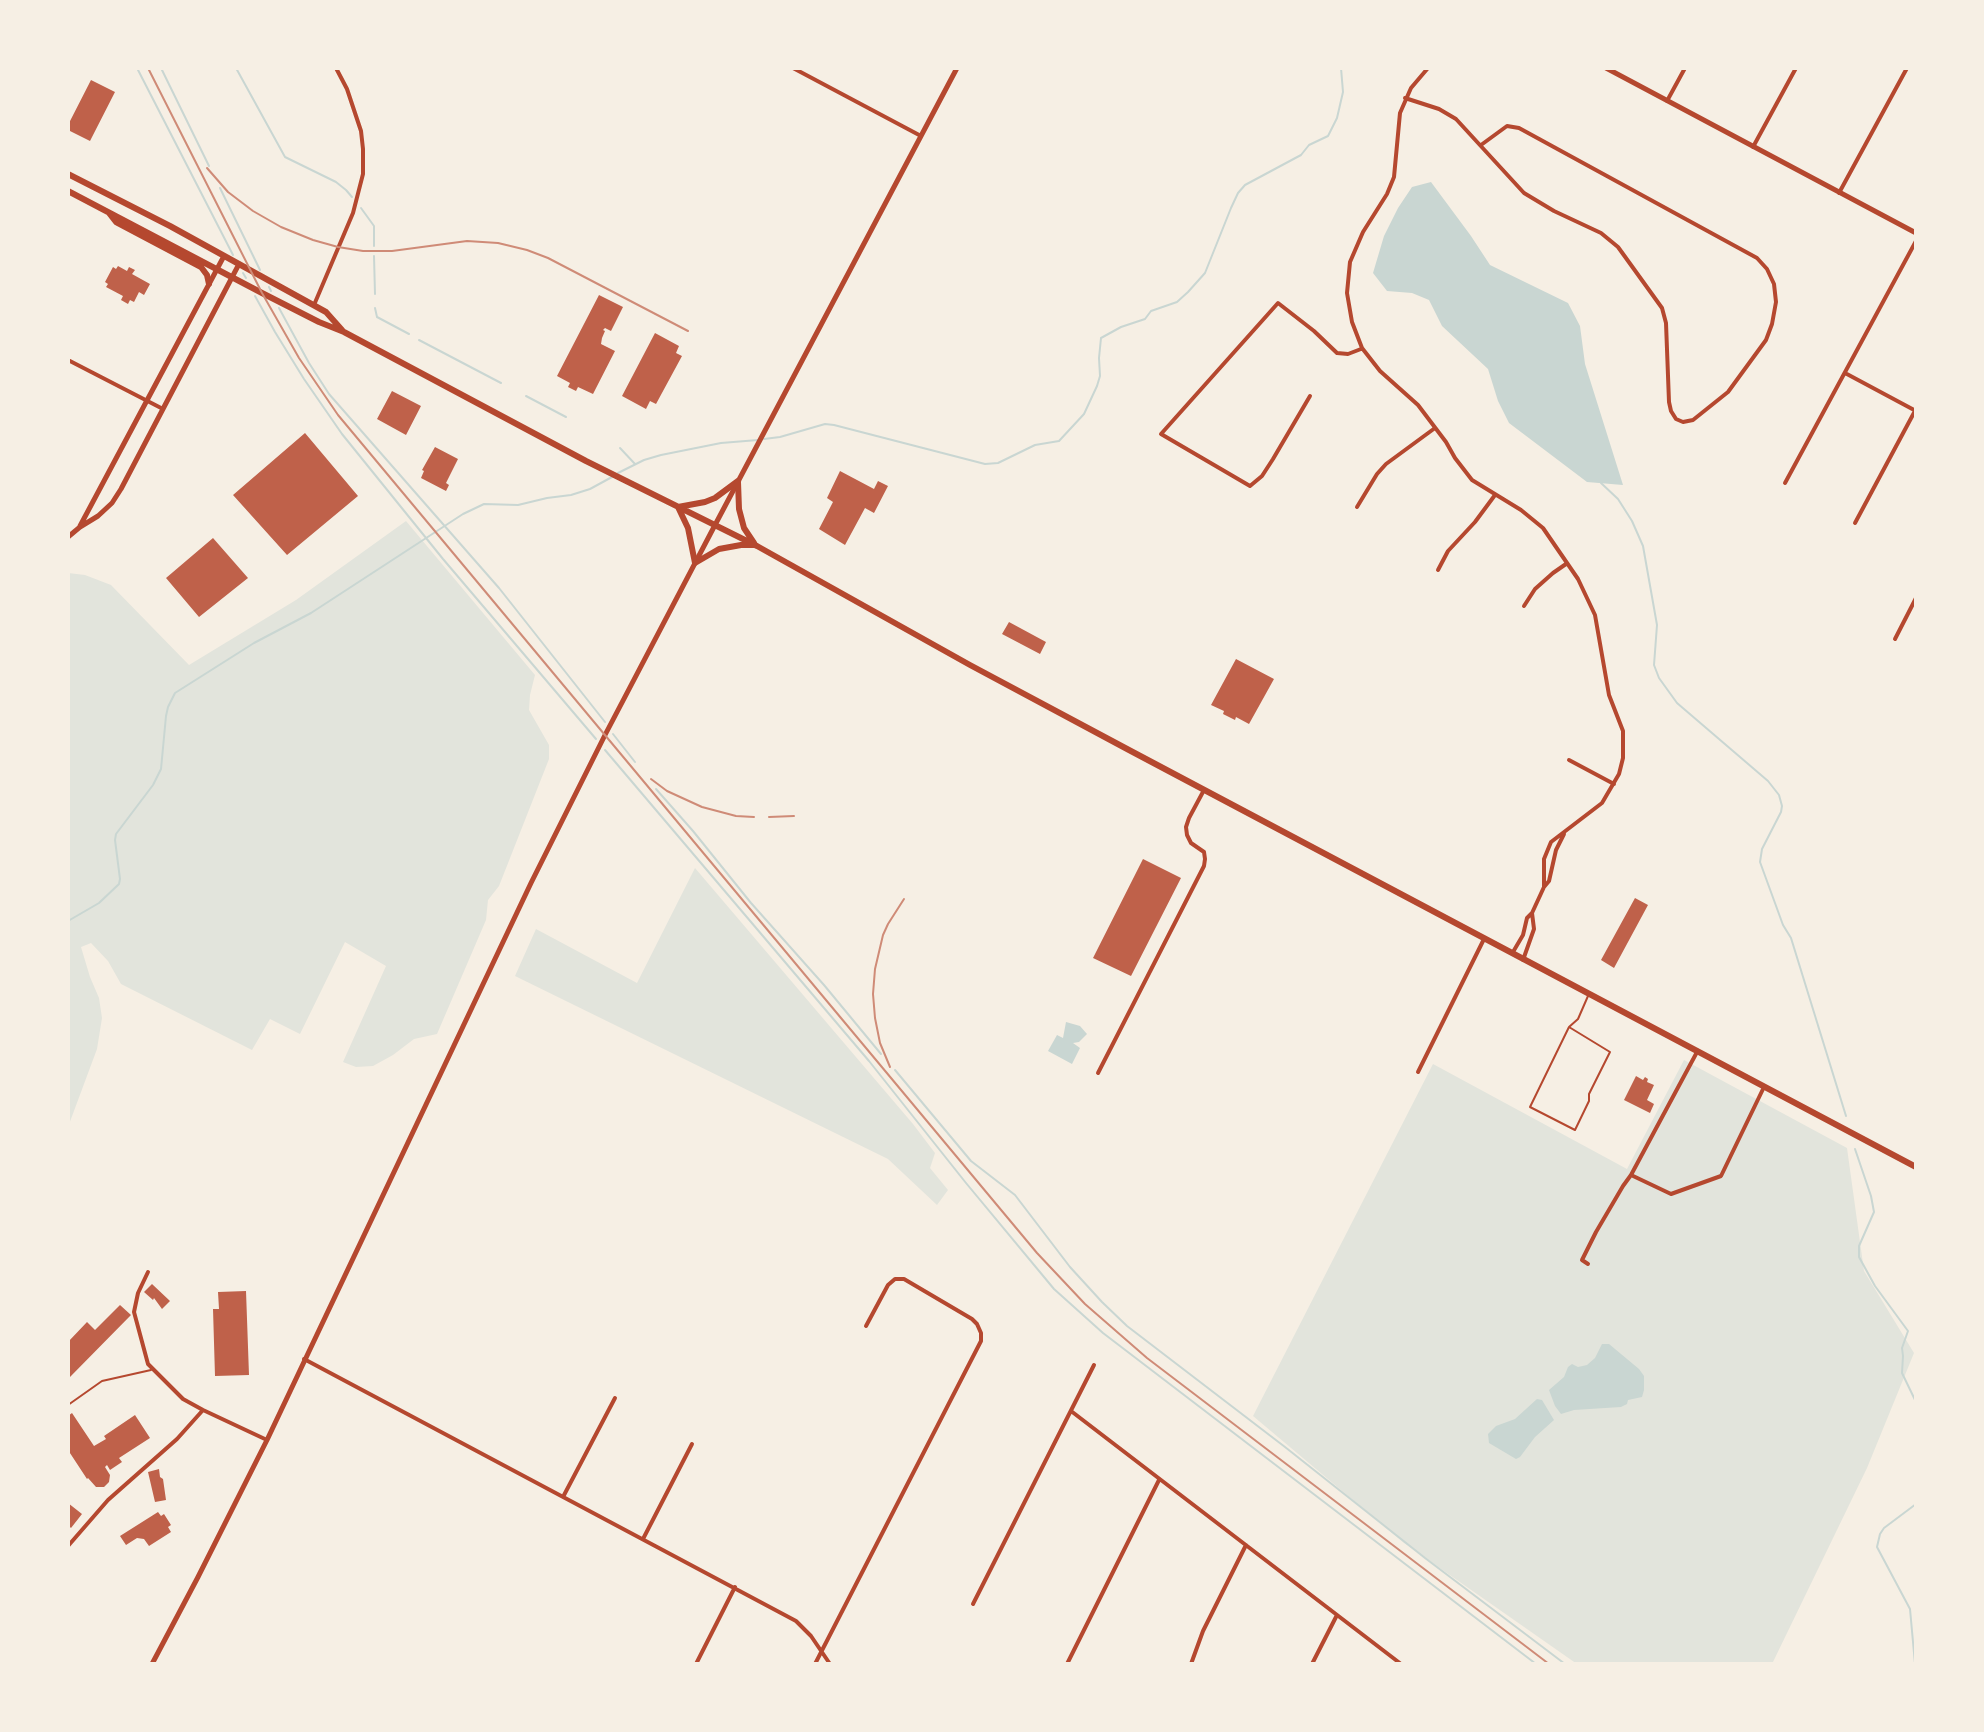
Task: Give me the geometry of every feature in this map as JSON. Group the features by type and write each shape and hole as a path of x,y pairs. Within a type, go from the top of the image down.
{"main road":[{"path":"68,174 314,305 326,312 344,332"},
{"path":"68,191 319,322 344,332 586,461 757,546 970,665 1916,1167"},
{"path":"106,210 116,222 201,267 209,284"},
{"path":"678,507 715,498 738,481"},
{"path":"738,481 739,509 744,528 757,546"},
{"path":"678,507 688,528 695,563 719,549 757,546"}],"street":[{"path":"314,305 353,213 363,174 361,131 347,89 336,68"},
{"path":"793,68 921,136"},
{"path":"152,1664 267,1440 531,883 605,735 957,68"},
{"path":"1428,68 1405,98 1400,113 1394,177 1350,262 1347,293 1352,322 1362,348 1380,371 1418,405 1472,480 1521,510 1543,528 1578,579 1595,615 1609,695 1623,731 1623,758 1614,784 1602,803 1551,842 1543,866 1544,887"},
{"path":"1606,68 1916,233"},
{"path":"1667,101 1685,68"},
{"path":"1753,147 1796,68"},
{"path":"1839,193 1907,68"},
{"path":"1405,98 1439,109 1456,119 1524,193 1601,233 1618,247 1662,308 1666,323 1669,402 1676,419 1683,422 1693,420 1728,392 1766,340 1772,324 1776,302 1774,284 1757,258 1519,128 1507,126 1481,145"},
{"path":"1785,483 1916,241"},
{"path":"80,527 224,256"},
{"path":"68,537 98,516 121,489 239,264"},
{"path":"1310,396 1262,476 1250,486 1161,434 1278,303 1337,353 1348,354 1362,348"},
{"path":"68,360 163,409"},
{"path":"1845,373 1916,410 1855,523"},
{"path":"1357,507 1386,464 1435,428"},
{"path":"1438,570 1448,551 1495,495"},
{"path":"1524,606 1535,589 1566,564"},
{"path":"1895,639 1916,598"},
{"path":"1569,760 1614,784"},
{"path":"1098,1073 1204,866 1204,852 1191,843 1186,827 1204,790"},
{"path":"1512,954 1523,935 1527,918 1549,881 1556,850 1566,832"},
{"path":"1523,960 1534,929 1532,913"},
{"path":"1418,1072 1484,939"},
{"path":"1588,1264 1582,1260 1596,1232 1631,1175 1697,1052"},
{"path":"1631,1175 1671,1194 1721,1176 1764,1087"},
{"path":"148,1272 138,1293 134,1312 146,1358 152,1369 183,1399 267,1440"},
{"path":"815,1664 981,1341 981,1333 972,1319 904,1279 895,1279 888,1285 866,1326"},
{"path":"304,1359 796,1621 811,1636 830,1664"},
{"path":"973,1604 1094,1365"},
{"path":"563,1497 615,1398"},
{"path":"68,1546 108,1500 177,1439 203,1410"},
{"path":"1071,1411 1401,1664"},
{"path":"643,1539 692,1444"},
{"path":"1067,1664 1159,1480"},
{"path":"1191,1664 1203,1631 1246,1545"},
{"path":"696,1664 735,1587"},
{"path":"1312,1664 1337,1615"}],"lane":[{"path":"1569,1027 1610,1052 1575,1130 1530,1107 1569,1027 1578,1019 1589,995"},
{"path":"68,1405 102,1381 152,1369"}],"shaded area":[{"path":"1431,182 1490,265 1568,303 1580,326 1585,364 1623,485 1587,482 1509,423 1488,369 1442,326 1429,300 1412,293 1387,291 1373,273 1384,236 1398,208 1412,187"},
{"path":"406,521 535,675 529,710 549,745 549,759 499,886 488,900 486,920 437,1034 414,1039 373,1066 356,1067 343,1062 386,966 345,942 300,1034 270,1019 252,1050 121,984 108,961 91,943 81,947 99,998 102,1018 97,1049 68,1127 68,573 85,575 111,585 189,665 296,600"},
{"path":"695,868 935,1153 930,1168 948,1190 937,1205 888,1159 515,976 536,929 637,983"},
{"path":"1066,1022 1080,1026 1087,1034 1079,1042 1073,1043 1080,1048 1072,1064 1048,1051 1057,1035 1063,1038"},
{"path":"1684,1060 1847,1148 1864,1271 1914,1353 1867,1468 1772,1664 1577,1664 1404,1543 1253,1416 1433,1064 1627,1169"},
{"path":"1602,1344 1609,1344 1639,1369 1644,1376 1642,1397 1628,1400 1621,1407 1574,1410 1561,1414 1549,1390 1564,1377 1572,1364 1578,1367 1587,1365 1595,1358"},
{"path":"1537,1399 1542,1400 1554,1420 1535,1437 1520,1457 1516,1459 1489,1443 1488,1434 1496,1426 1515,1419"}],"building":[{"path":"91,80 115,92 90,141 68,130 68,125"},
{"path":"118,266 127,271 129,267 135,270 132,274 150,284 144,295 139,292 134,302 130,300 128,304 121,300 123,296 106,287 108,284 105,282 113,267 116,269"},
{"path":"599,295 623,307 611,331 603,330 601,344 615,351 593,394 578,387 576,391 568,387 570,383 557,376"},
{"path":"655,333 679,346 676,353 682,356 656,404 650,401 646,409 622,396"},
{"path":"392,391 421,406 406,435 377,419"},
{"path":"305,433 358,496 287,555 233,495"},
{"path":"435,447 458,459 446,483 449,485 446,491 421,478"},
{"path":"840,471 874,489 878,481 888,486 874,513 865,508 845,545 819,529 833,502 827,498"},
{"path":"213,538 248,578 199,617 166,578"},
{"path":"1009,622 1046,642 1040,654 1002,634"},
{"path":"1236,659 1274,679 1249,724 1223,714 1224,711 1211,705"},
{"path":"1143,859 1181,878 1131,976 1093,958"},
{"path":"1635,898 1648,905 1614,968 1601,960"},
{"path":"1636,1076 1643,1080 1645,1077 1647,1082 1654,1085 1647,1100 1654,1104 1650,1113 1624,1100"},
{"path":"152,1284 170,1301 162,1309 154,1298 144,1292"},
{"path":"246,1291 249,1375 215,1376 213,1309 219,1309 218,1292"},
{"path":"120,1305 131,1315 70,1377 68,1342 87,1322 95,1330"},
{"path":"72,1413 94,1446 135,1415 150,1438 119,1458 122,1462 110,1470 107,1465 109,1482 104,1487 96,1487 68,1450 68,1416"},
{"path":"159,1469 166,1500 155,1502 148,1472"},
{"path":"68,1503 82,1514 71,1528 68,1525"},
{"path":"158,1512 161,1516 164,1514 171,1525 168,1527 171,1532 149,1546 144,1539 137,1538 126,1545 120,1536"}],"waterway":[{"path":"137,68 233,255"},
{"path":"161,68 209,166"},
{"path":"236,68 285,157 336,182 352,197"},
{"path":"764,439 825,424 834,425 985,464 998,463 1035,445 1059,441 1084,414 1097,386 1101,338 1145,319 1151,311 1177,302 1205,273 1231,208 1245,185 1301,155 1309,145 1328,136 1337,118 1343,92 1341,68"},
{"path":"220,188 260,270"},
{"path":"361,208 374,226 374,246"},
{"path":"374,256 375,294"},
{"path":"243,273 246,278"},
{"path":"269,287 271,291"},
{"path":"255,296 304,379 342,434 596,739"},
{"path":"279,308 329,394 499,588 605,722"},
{"path":"375,308 377,317 409,334"},
{"path":"419,340 501,383"},
{"path":"526,396 566,417"},
{"path":"618,473 661,455 721,443 758,440"},
{"path":"620,448 635,464"},
{"path":"68,921 99,903 119,884 116,834 153,785 161,769 166,716 175,693 254,643 311,613 463,514 484,504 518,505 571,495 612,477"},
{"path":"1601,483 1618,499 1643,546 1657,625 1654,665 1659,678 1677,703 1768,781 1779,795 1781,812 1762,849 1760,862 1783,925 1791,938 1846,1116"},
{"path":"613,734 635,762"},
{"path":"605,750 869,1061 1054,1289 1103,1333 1536,1664"},
{"path":"656,789 881,1054"},
{"path":"895,1070 971,1161 1015,1195 1070,1267 1127,1326 1565,1664"},
{"path":"1855,1149 1874,1212 1859,1246 1859,1257 1875,1286 1908,1331 1902,1348 1902,1373 1916,1402"},
{"path":"1915,1664 1910,1609 1877,1547 1884,1528 1916,1504"}],"railway":[{"path":"148,68 262,293 299,358 338,415 1037,1253 1085,1304 1147,1358 1549,1664"},
{"path":"207,168 228,192 253,211 313,240 363,251 392,251 467,241 498,243 527,250 688,331"},
{"path":"651,779 667,791 702,807 736,816 754,817"},
{"path":"769,817 794,816"},
{"path":"890,1067 880,1043 875,1018 875,969 883,935 904,899"}]}
